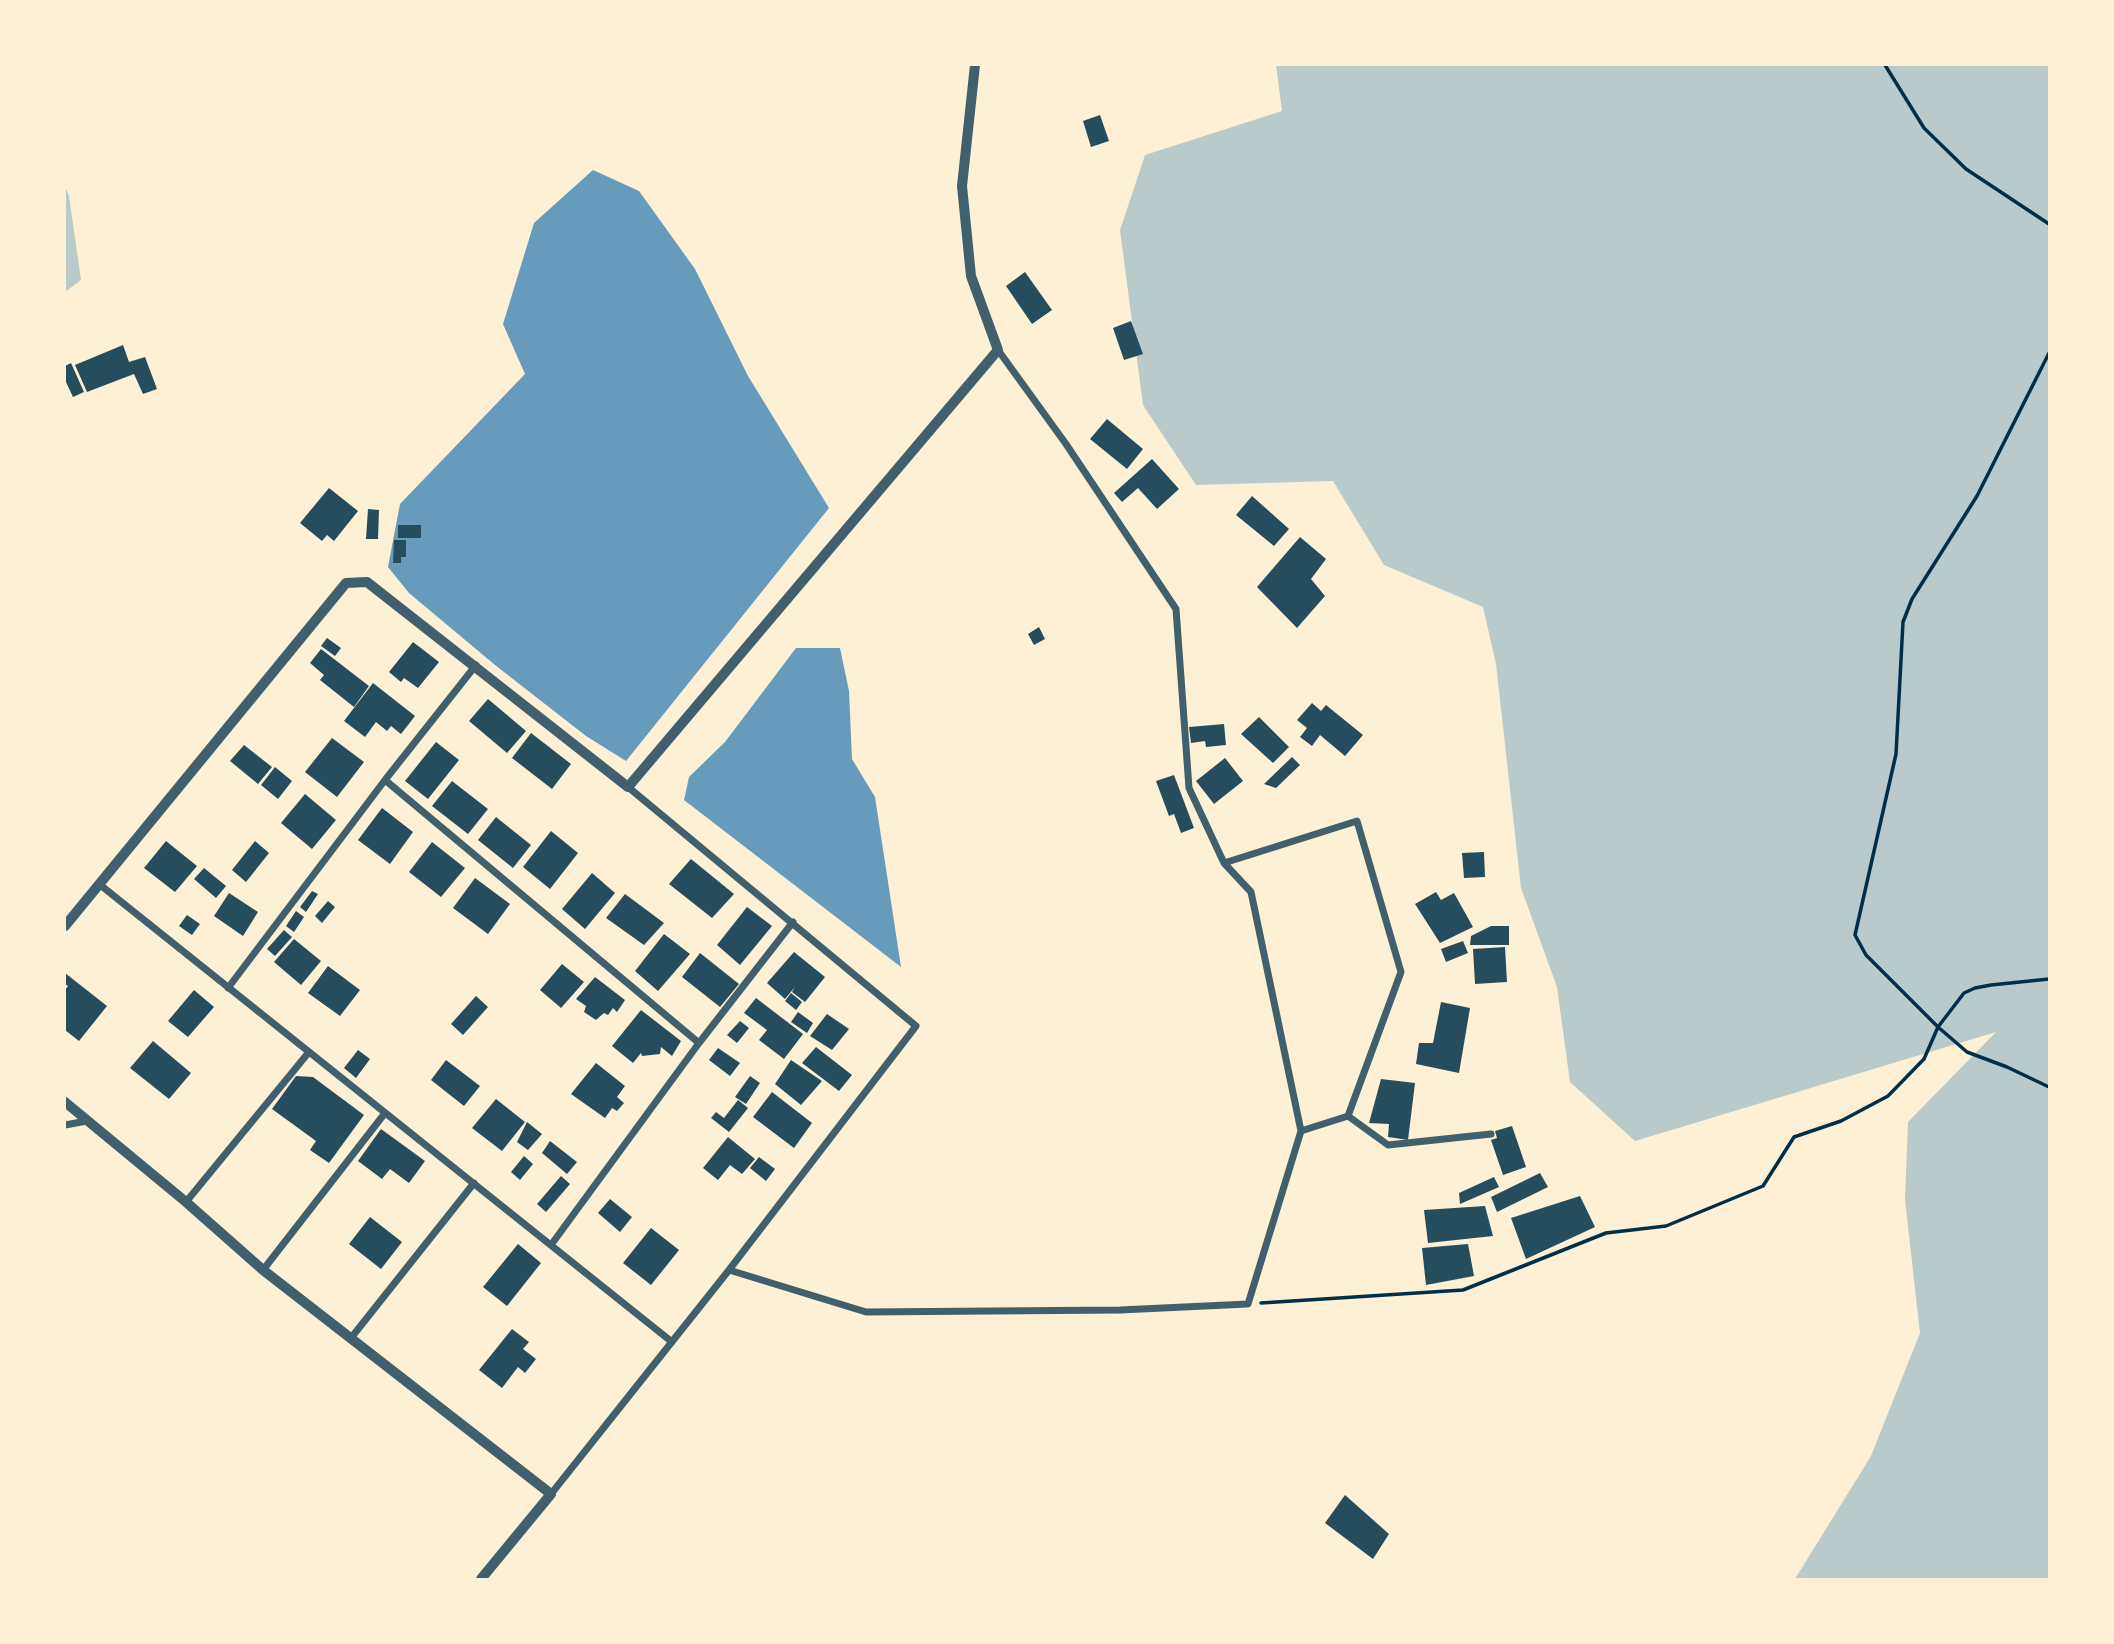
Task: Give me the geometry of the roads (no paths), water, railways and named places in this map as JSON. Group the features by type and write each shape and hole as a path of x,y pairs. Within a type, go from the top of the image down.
{"street":[{"path":"729,1270 866,1312 1120,1310 1248,1304 1301,1131 1251,892 1224,863 1189,788 1176,609 1066,444 998,350 971,276 962,186 975,65"},
{"path":"628,787 998,350"},
{"path":"65,926 346,583 367,582 628,787 916,1026 729,1270 481,1579"},
{"path":"228,988 475,665"},
{"path":"385,780 699,1043"},
{"path":"1224,863 1357,821 1401,972 1348,1116"},
{"path":"99,884 672,1342"},
{"path":"551,1245 699,1043 793,922"},
{"path":"186,1202 309,1052"},
{"path":"65,1102 263,1270 551,1493"},
{"path":"263,1270 386,1113"},
{"path":"1301,1131 1348,1116"},
{"path":"1348,1116 1388,1145 1490,1134"},
{"path":"65,1125 87,1121"},
{"path":"351,1338 474,1183"}],"water":[{"path":"593,170 639,191 695,269 748,376 829,508 626,761 586,736 495,665 409,593 388,567 400,504 525,374 503,324 534,223"},
{"path":"796,648 840,648 849,691 852,759 875,797 901,967 684,800 689,777 725,742"}]}
